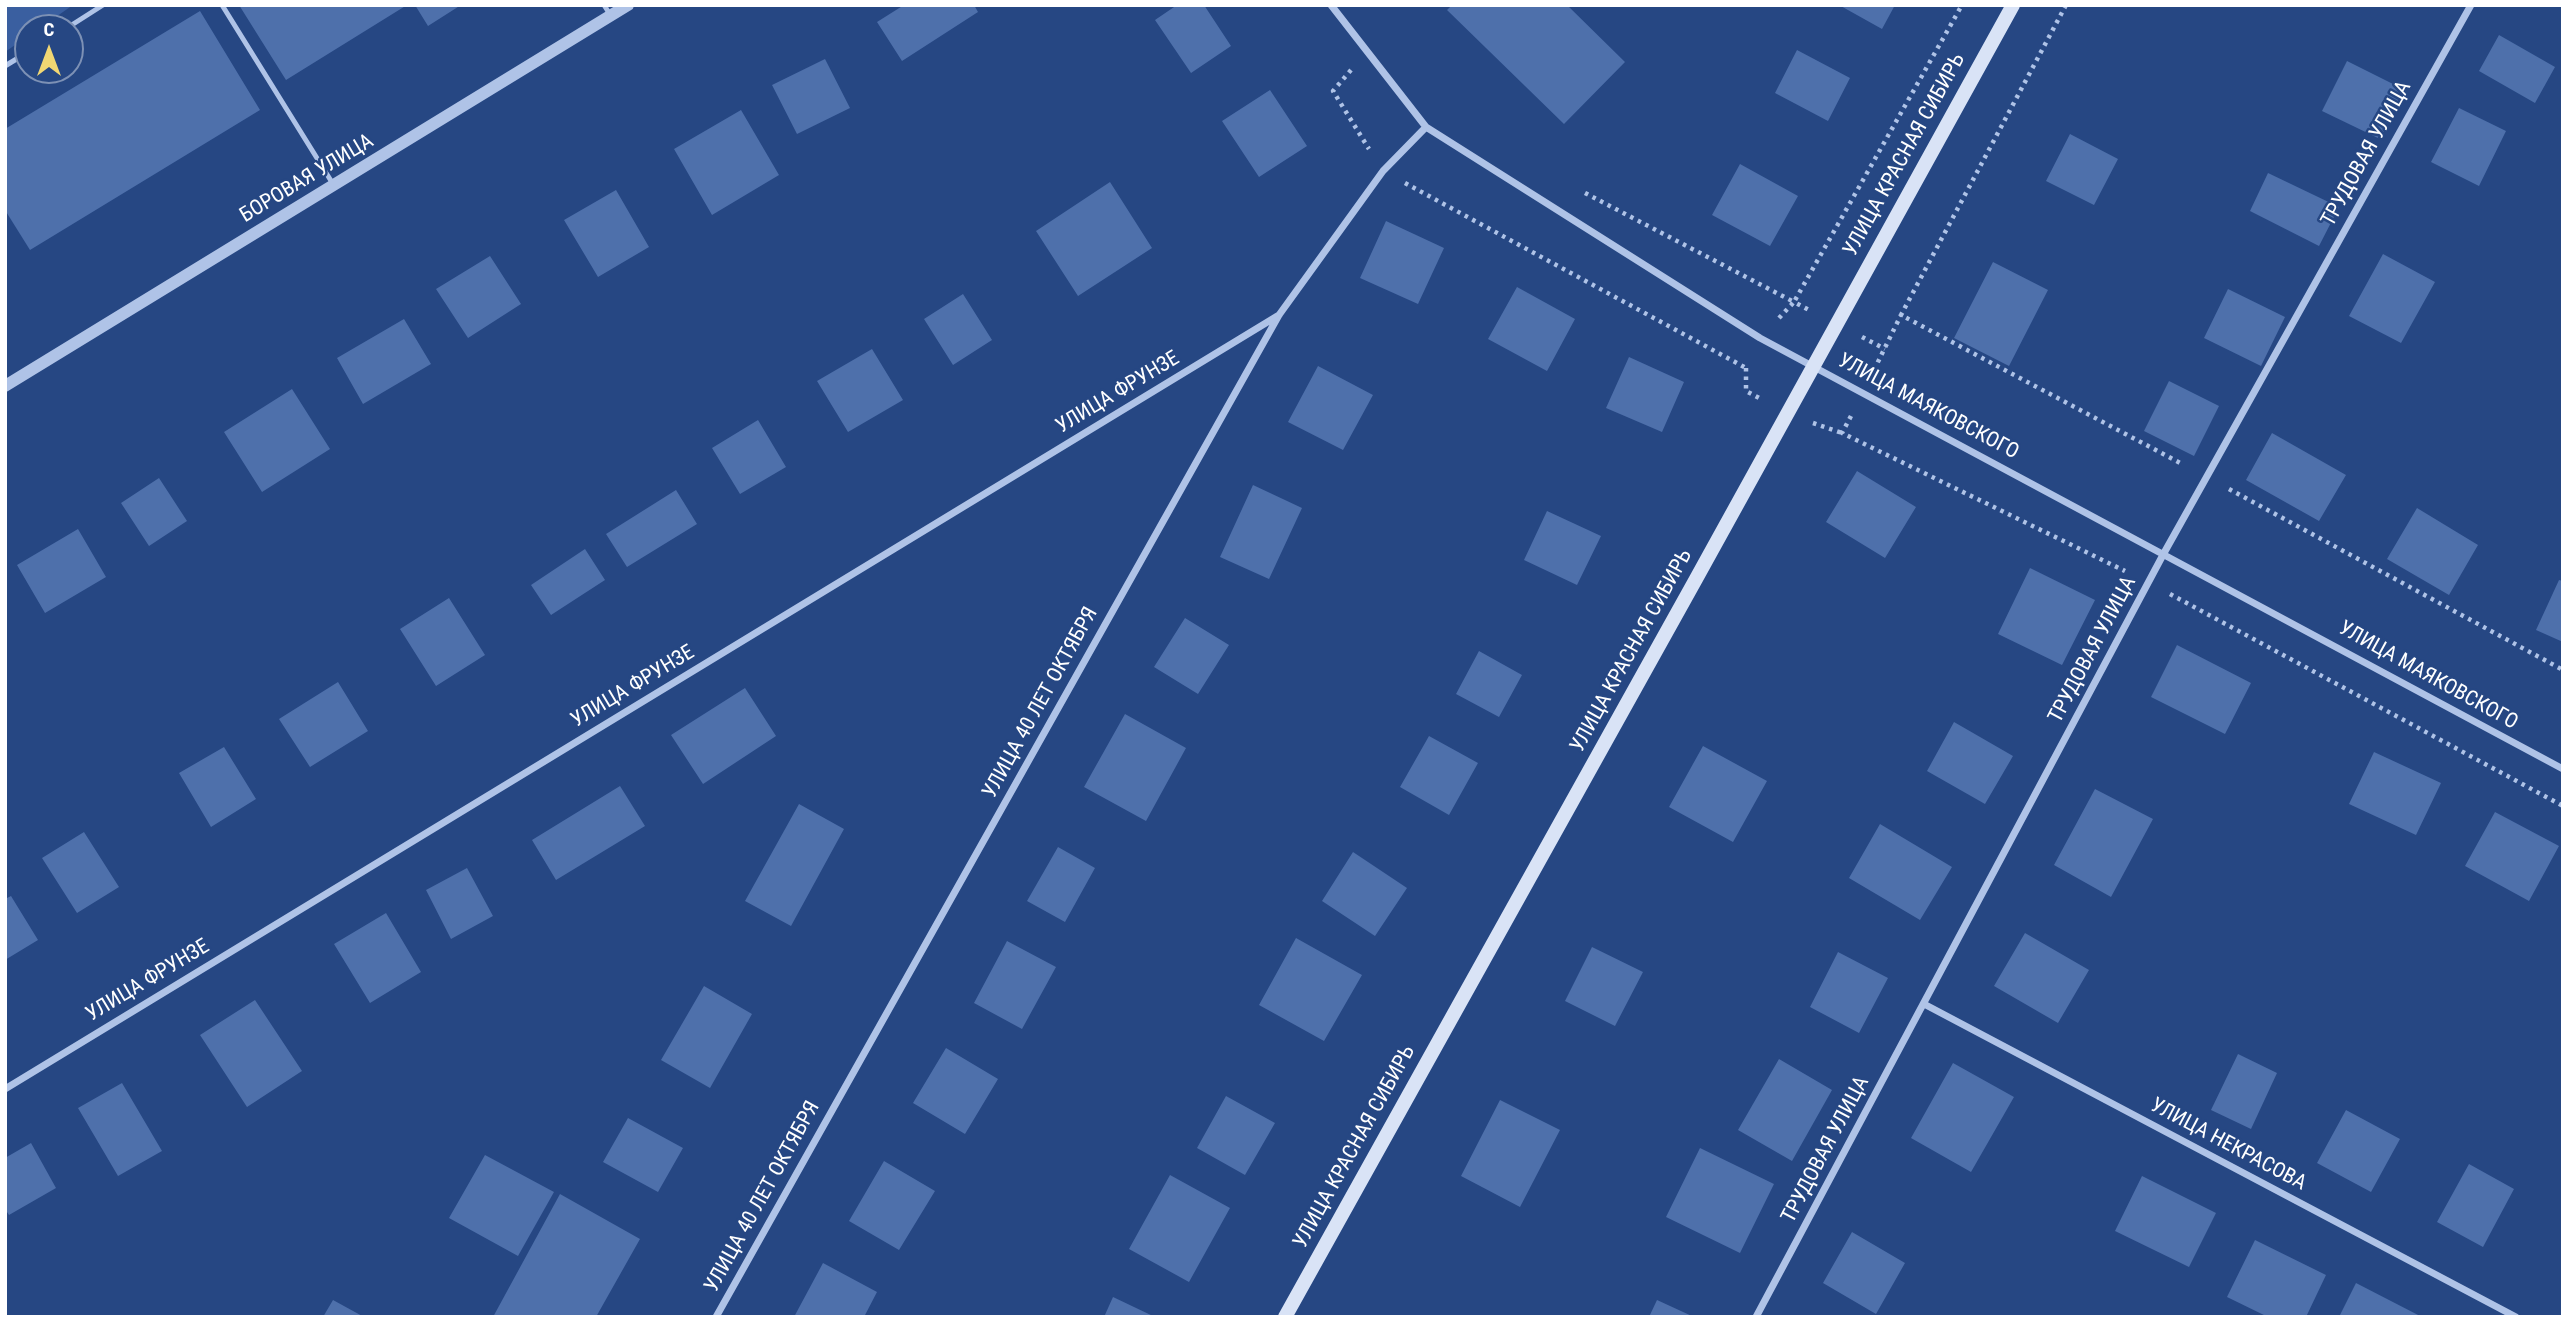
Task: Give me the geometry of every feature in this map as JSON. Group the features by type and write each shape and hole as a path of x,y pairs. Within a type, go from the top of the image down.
{"main road":[{"name":"УЛИЦА КРАСНАЯ СИБИРЬ","path":"1285,1317 2013,5"}],"street":[{"name":"БОРОВАЯ УЛИЦА","path":"5,386 333,185 607,10 628,5"},
{"name":"УЛИЦА МАЯКОВСКОГО","path":"1331,5 1426,127 1760,338 2563,769"},
{"name":"ТРУДОВАЯ УЛИЦА","path":"1756,1317 2164,553 2471,5"},
{"name":"УЛИЦА 40 ЛЕТ ОКТЯБРЯ","path":"716,1317 1279,315 1383,171 1426,127"},
{"name":"УЛИЦА ФРУНЗЕ","path":"5,1088 1279,315"},
{"name":"УЛИЦА НЕКРАСОВА","path":"1924,1004 2516,1317"}],"lane":[{"path":"84,17 103,5"},
{"path":"222,5 333,185"}],"path":[{"path":"1579,190 1794,302 1962,5"},
{"path":"2066,5 1901,314 2563,670"},
{"path":"1368,52 1333,91 1383,171 1745,368"}],"shaded area":[{"path":"5,5 73,5 60,14 14,14 14,46 5,52"}],"building":[{"path":"239,5 407,5 286,80"},
{"path":"415,5 461,5 428,26"},
{"path":"904,5 974,5 978,12 902,61 877,22"},
{"path":"1177,5 1204,5 1231,46 1191,73 1155,20"},
{"path":"1452,5 1567,5 1625,62 1564,124 1447,10"},
{"path":"1839,5 1895,5 1882,29"},
{"path":"200,11 260,110 30,250 5,210 5,129 79,84 84,84 84,81"},
{"path":"2499,35 2555,67 2535,103 2479,71"},
{"path":"1797,50 1850,78 1828,121 1775,93"},
{"path":"825,59 850,108 797,134 772,85"},
{"path":"2347,61 2405,90 2380,139 2322,111"},
{"path":"1270,90 1307,146 1259,177 1222,121"},
{"path":"2459,108 2506,131 2479,186 2431,162"},
{"path":"741,110 779,175 712,215 674,149"},
{"path":"2070,134 2118,159 2094,205 2046,181"},
{"path":"1740,164 1798,196 1770,246 1712,215"},
{"path":"2268,173 2339,207 2319,246 2250,211"},
{"path":"1110,182 1152,248 1078,296 1036,231"},
{"path":"616,190 649,247 598,277 564,220"},
{"path":"1386,221 1444,248 1418,304 1360,278"},
{"path":"2383,254 2435,282 2401,343 2349,316"},
{"path":"490,256 521,304 468,338 436,289"},
{"path":"1993,262 2048,290 2009,366 1954,338"},
{"path":"1517,287 1575,319 1547,371 1488,339"},
{"path":"2228,289 2285,317 2261,366 2204,338"},
{"path":"963,294 992,340 953,365 924,319"},
{"path":"404,319 431,364 363,404 337,358"},
{"path":"872,349 903,400 848,432 817,381"},
{"path":"1629,357 1684,382 1662,432 1606,408"},
{"path":"1318,366 1373,395 1343,450 1288,422"},
{"path":"2169,381 2219,406 2194,456 2144,431"},
{"path":"292,389 330,449 262,492 224,432"},
{"path":"758,420 786,467 740,494 712,448"},
{"path":"2272,433 2346,475 2319,521 2246,480"},
{"path":"1857,471 1916,507 1885,558 1826,522"},
{"path":"159,478 187,521 149,546 121,503"},
{"path":"1253,485 1302,508 1269,579 1220,557"},
{"path":"676,490 697,524 627,567 606,534"},
{"path":"2417,508 2478,545 2449,595 2387,559"},
{"path":"1547,511 1601,536 1577,585 1524,560"},
{"path":"78,529 106,577 45,613 17,565"},
{"path":"585,549 605,580 551,615 531,585"},
{"path":"2030,568 2095,600 2062,665 1998,634"},
{"path":"2559,580 2563,581 2563,642 2536,630"},
{"path":"449,598 485,655 436,686 400,629"},
{"path":"1185,618 1229,645 1198,694 1154,667"},
{"path":"2177,645 2251,683 2225,734 2151,697"},
{"path":"1479,651 1522,675 1499,717 1456,694"},
{"path":"338,682 368,731 310,767 279,719"},
{"path":"745,688 776,736 703,784 671,735"},
{"path":"1125,714 1186,748 1146,821 1084,787"},
{"path":"1954,722 2013,756 1985,804 1927,771"},
{"path":"1429,736 1478,763 1449,815 1400,787"},
{"path":"1703,746 1767,781 1733,842 1669,807"},
{"path":"224,747 256,799 211,827 179,773"},
{"path":"2374,752 2441,783 2416,835 2349,804"},
{"path":"620,786 645,826 556,880 532,840"},
{"path":"2095,789 2153,819 2111,897 2054,865"},
{"path":"799,804 844,829 791,926 745,901"},
{"path":"2495,812 2559,846 2529,901 2465,866"},
{"path":"1880,824 1952,867 1920,920 1849,878"},
{"path":"84,832 119,887 77,913 42,858"},
{"path":"1058,847 1095,868 1065,922 1027,901"},
{"path":"1353,852 1407,888 1375,936 1322,901"},
{"path":"467,868 493,916 451,939 426,890"},
{"path":"11,896 38,940 5,960 5,899"},
{"path":"386,913 421,972 370,1003 334,944"},
{"path":"2025,933 2089,970 2058,1023 1994,986"},
{"path":"1296,938 1362,975 1324,1041 1259,1005"},
{"path":"1007,941 1056,967 1022,1029 974,1003"},
{"path":"1592,947 1643,972 1615,1026 1565,1001"},
{"path":"1838,952 1888,978 1859,1033 1810,1007"},
{"path":"704,986 752,1014 710,1088 661,1060"},
{"path":"255,1000 302,1071 247,1107 200,1035"},
{"path":"946,1048 998,1079 965,1134 913,1103"},
{"path":"2238,1054 2277,1073 2251,1129 2211,1110"},
{"path":"1779,1059 1832,1090 1792,1161 1738,1130"},
{"path":"1953,1063 2014,1097 1971,1172 1911,1138"},
{"path":"122,1083 162,1151 118,1176 78,1108"},
{"path":"1226,1096 1275,1123 1245,1175 1197,1148"},
{"path":"1500,1100 1560,1130 1520,1207 1461,1176"},
{"path":"2346,1110 2400,1139 2371,1192 2317,1163"},
{"path":"628,1118 683,1148 658,1192 603,1162"},
{"path":"31,1143 56,1188 9,1215 5,1209 5,1158"},
{"path":"1700,1148 1774,1184 1740,1253 1666,1217"},
{"path":"485,1155 554,1192 518,1256 449,1218"},
{"path":"884,1161 935,1191 899,1250 849,1221"},
{"path":"2469,1164 2514,1189 2483,1247 2437,1222"},
{"path":"1170,1175 1230,1208 1189,1282 1129,1249"},
{"path":"2142,1176 2216,1213 2189,1267 2115,1231"},
{"path":"560,1194 640,1239 596,1317 493,1317"},
{"path":"1852,1232 1905,1263 1876,1314 1823,1283"},
{"path":"2255,1240 2326,1275 2306,1317 2268,1317 2227,1297"},
{"path":"823,1263 877,1292 864,1317 794,1317"},
{"path":"2356,1283 2422,1317 2339,1317"},
{"path":"1113,1297 1155,1317 1104,1317"},
{"path":"333,1300 364,1317 323,1317"},
{"path":"1657,1300 1694,1317 1649,1317"}]}
